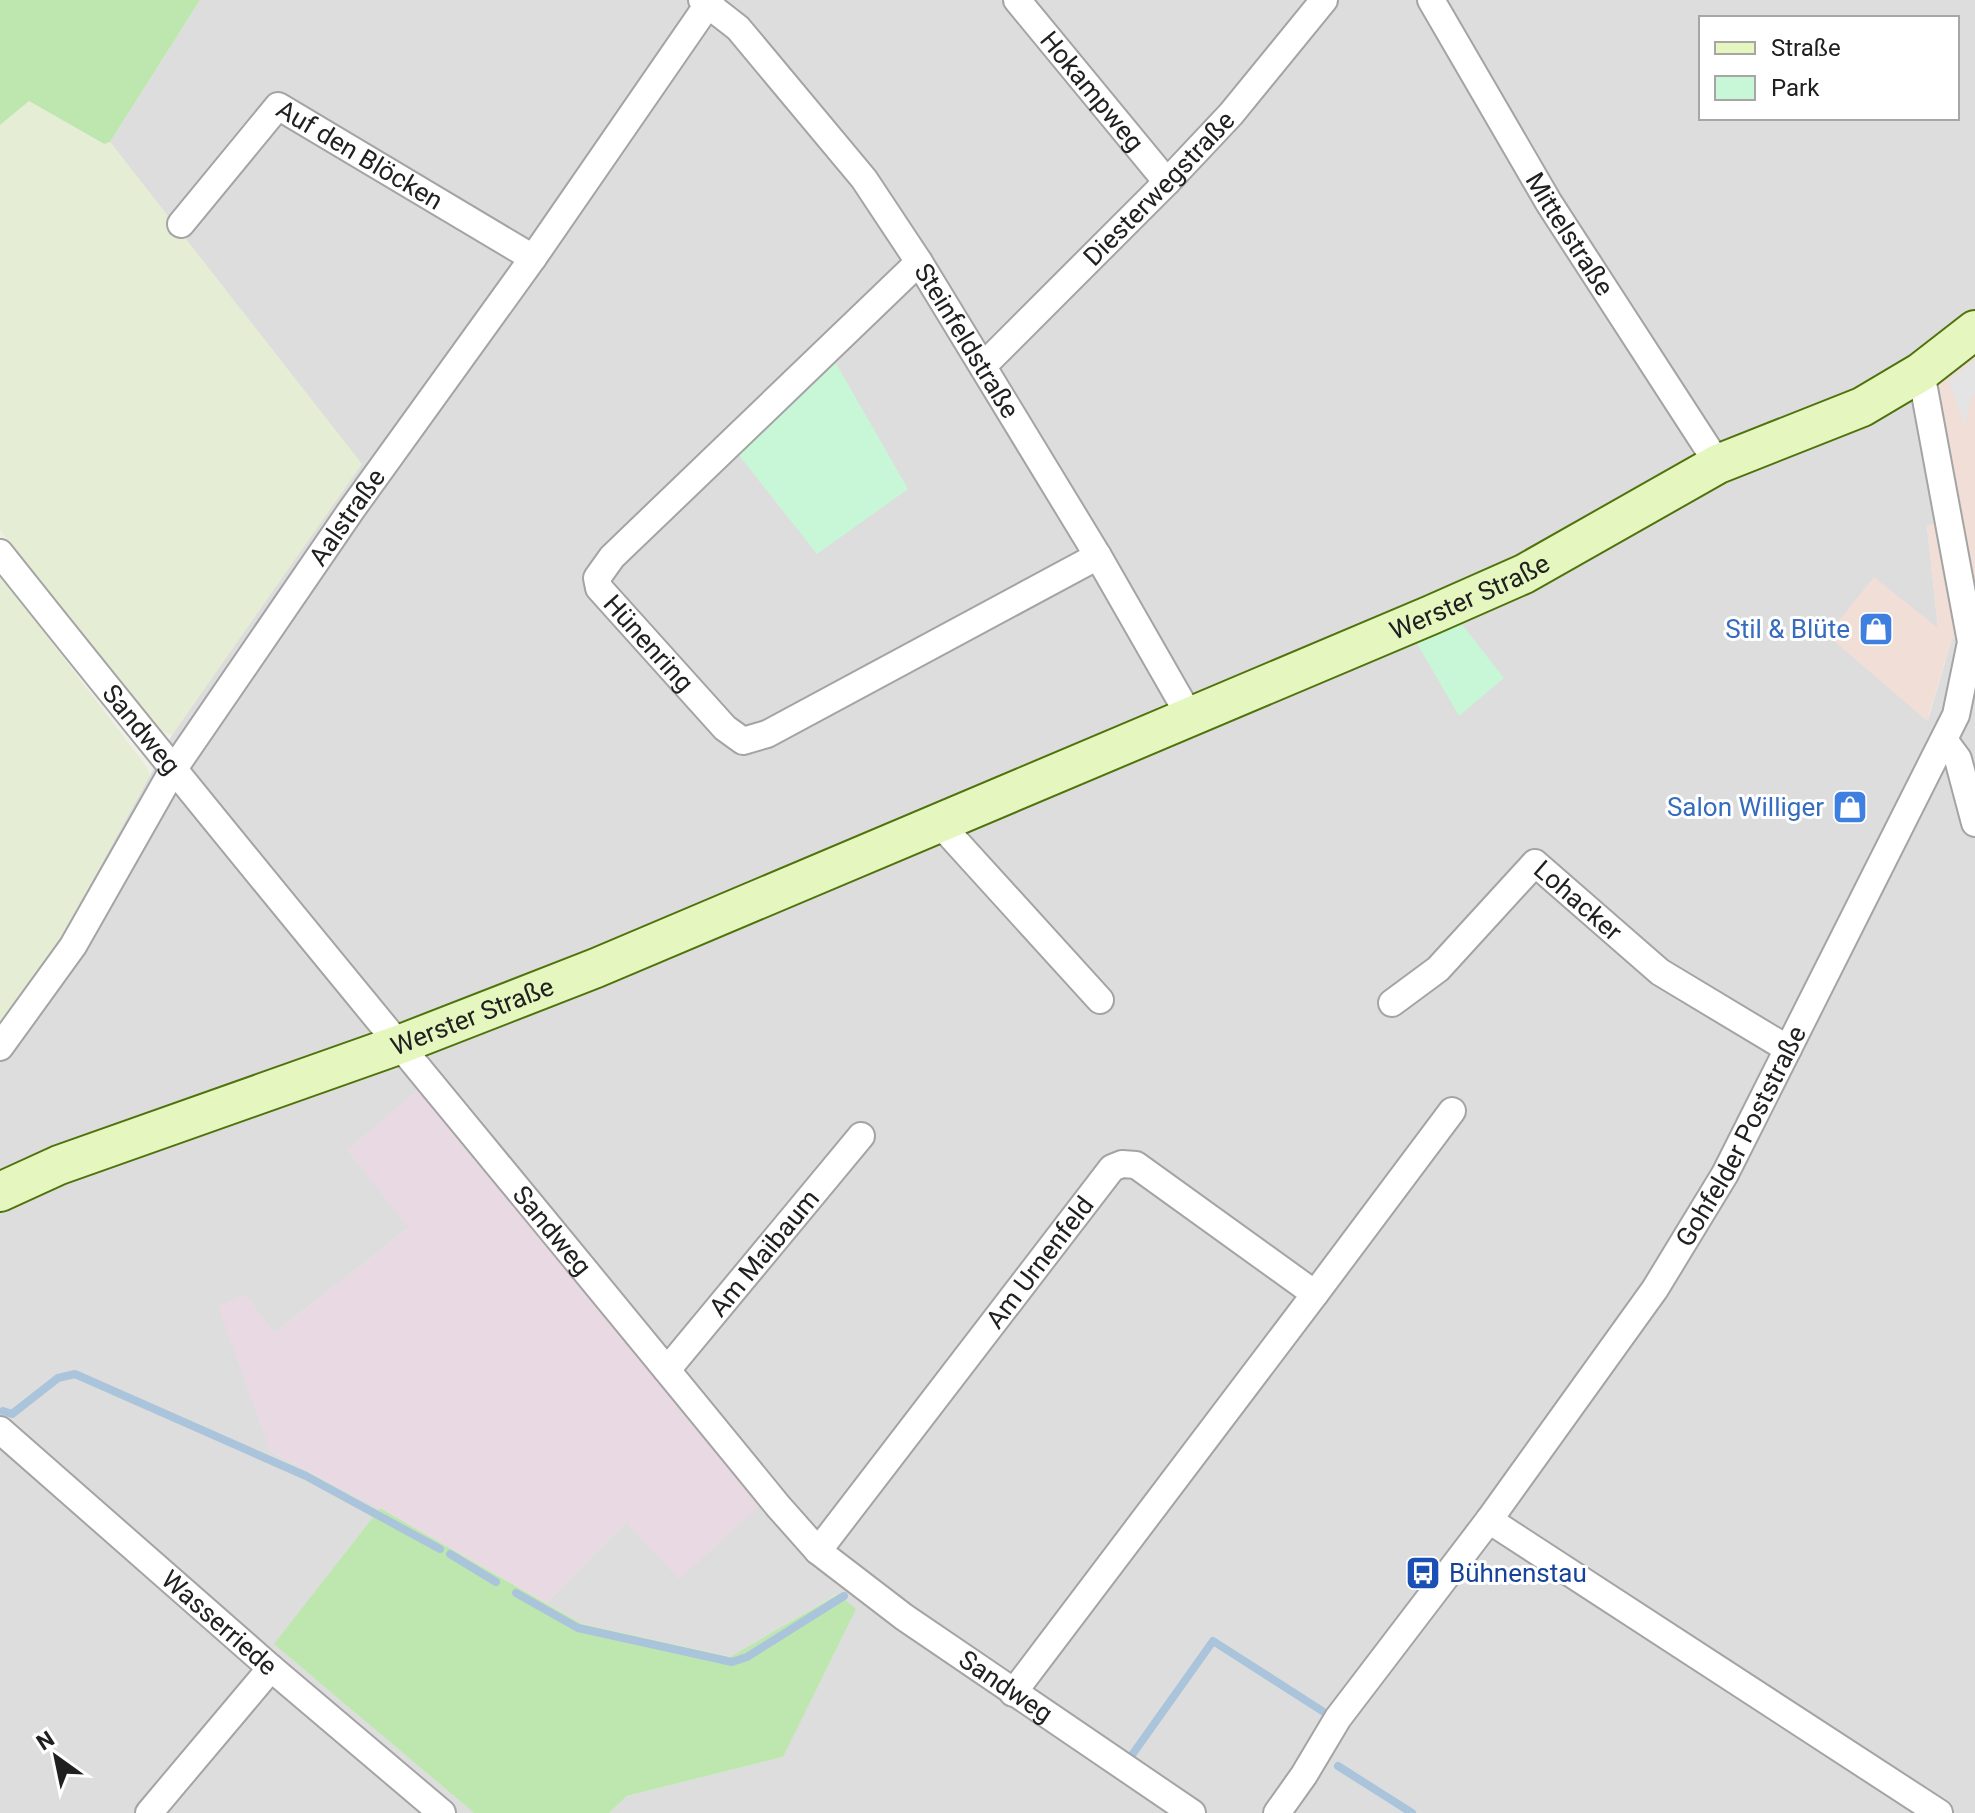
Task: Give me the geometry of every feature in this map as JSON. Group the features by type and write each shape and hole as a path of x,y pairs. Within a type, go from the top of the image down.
{"main road":[{"name":"Werster Straße","path":"0,1192 59,1165 401,1044 596,968 1524,574 1718,464 1862,407 1921,372 1975,330"}],"street":[{"name":"Hokampweg","path":"1017,0 1167,182"},
{"name":"Diesterwegstraße","path":"983,366 1167,182 1242,102 1324,0"},
{"name":"Mittelstraße","path":"1431,0 1549,203 1718,464"},
{"name":"Aalstraße","path":"0,1047 73,946 173,770 352,509 533,258 707,1"},
{"name":"Steinfeldstraße","path":"707,1 738,28 864,179 983,366 1098,556 1189,715"},
{"name":"Auf den Blöcken","path":"181,224 278,106 533,258"},
{"name":"Hünenring","path":"919,262 612,557 597,578 599,588 725,728 743,741 767,734 1098,556"},
{"name":"Gohfelder Poststraße","path":"1277,1813 1338,1718 1489,1520 1655,1289 1725,1174 1956,715 1973,642 1921,372"},
{"name":"Sandweg","path":"0,553 173,770 818,1551 904,1617 1192,1813"},
{"path":"1944,740 1958,759 1975,823"},
{"path":"940,824 1100,1000"},
{"name":"Lohacker","path":"1392,1003 1438,969 1535,863 1660,972 1788,1049"},
{"path":"1013,1693 1452,1111"},
{"name":"Am Maibaum","path":"667,1370 861,1136"},
{"name":"Am Urnenfeld","path":"818,1551 1112,1168 1122,1164 1136,1165 1315,1294"},
{"name":"Wasserriede","path":"0,1430 442,1813"},
{"path":"1489,1520 1939,1813"},
{"path":"149,1813 271,1668"}],"shaded area":[{"path":"200,0 1975,0 1975,336 1952,519 1927,526 1938,629 1928,720 1952,639 1975,636 1975,1813 609,1813 627,1796 783,1757 837,1594 731,1657 582,1624 546,1603 626,1522 409,1228 275,1333 270,1451 380,1508 275,1644 474,1813 0,1813 0,1031 61,938 172,735 361,464 110,142"},
{"path":"1975,336 1975,636 1952,639 1927,721 1827,635 1874,577 1938,628 1927,526 1951,519 1926,377"},
{"path":"1975,359 1975,394 1971,398 1965,426 1948,381"},
{"path":"426,1083 767,1499 679,1579 626,1522 546,1603 380,1508 270,1451 218,1306 246,1295 275,1333 409,1228 347,1150"}],"green space":[{"path":"0,0 200,0 110,142 104,144 29,101 0,125"},
{"path":"29,101 103,144 110,142 362,464 172,735 158,730 0,530 0,125"},
{"path":"834,360 908,489 817,554 738,454"},
{"path":"0,575 150,775 61,938 0,1031"},
{"path":"1457,618 1504,678 1459,716 1415,640"},
{"path":"380,1508 582,1624 730,1657 838,1594 856,1609 783,1757 627,1796 609,1813 474,1813 274,1644"}],"waterway":[{"path":"3,1411 12,1414 58,1378 75,1374 306,1476 440,1549"},
{"path":"450,1554 496,1582"},
{"path":"516,1593 578,1628 732,1662 747,1657 844,1596"},
{"path":"1132,1755 1213,1641 1330,1716"},
{"path":"1338,1766 1412,1813"}],"place":[{"name":"Stil & Blüte","path":"1876,629"},
{"name":"Salon Williger","path":"1850,807"},
{"name":"Bühnenstau","path":"1423,1573"}]}
